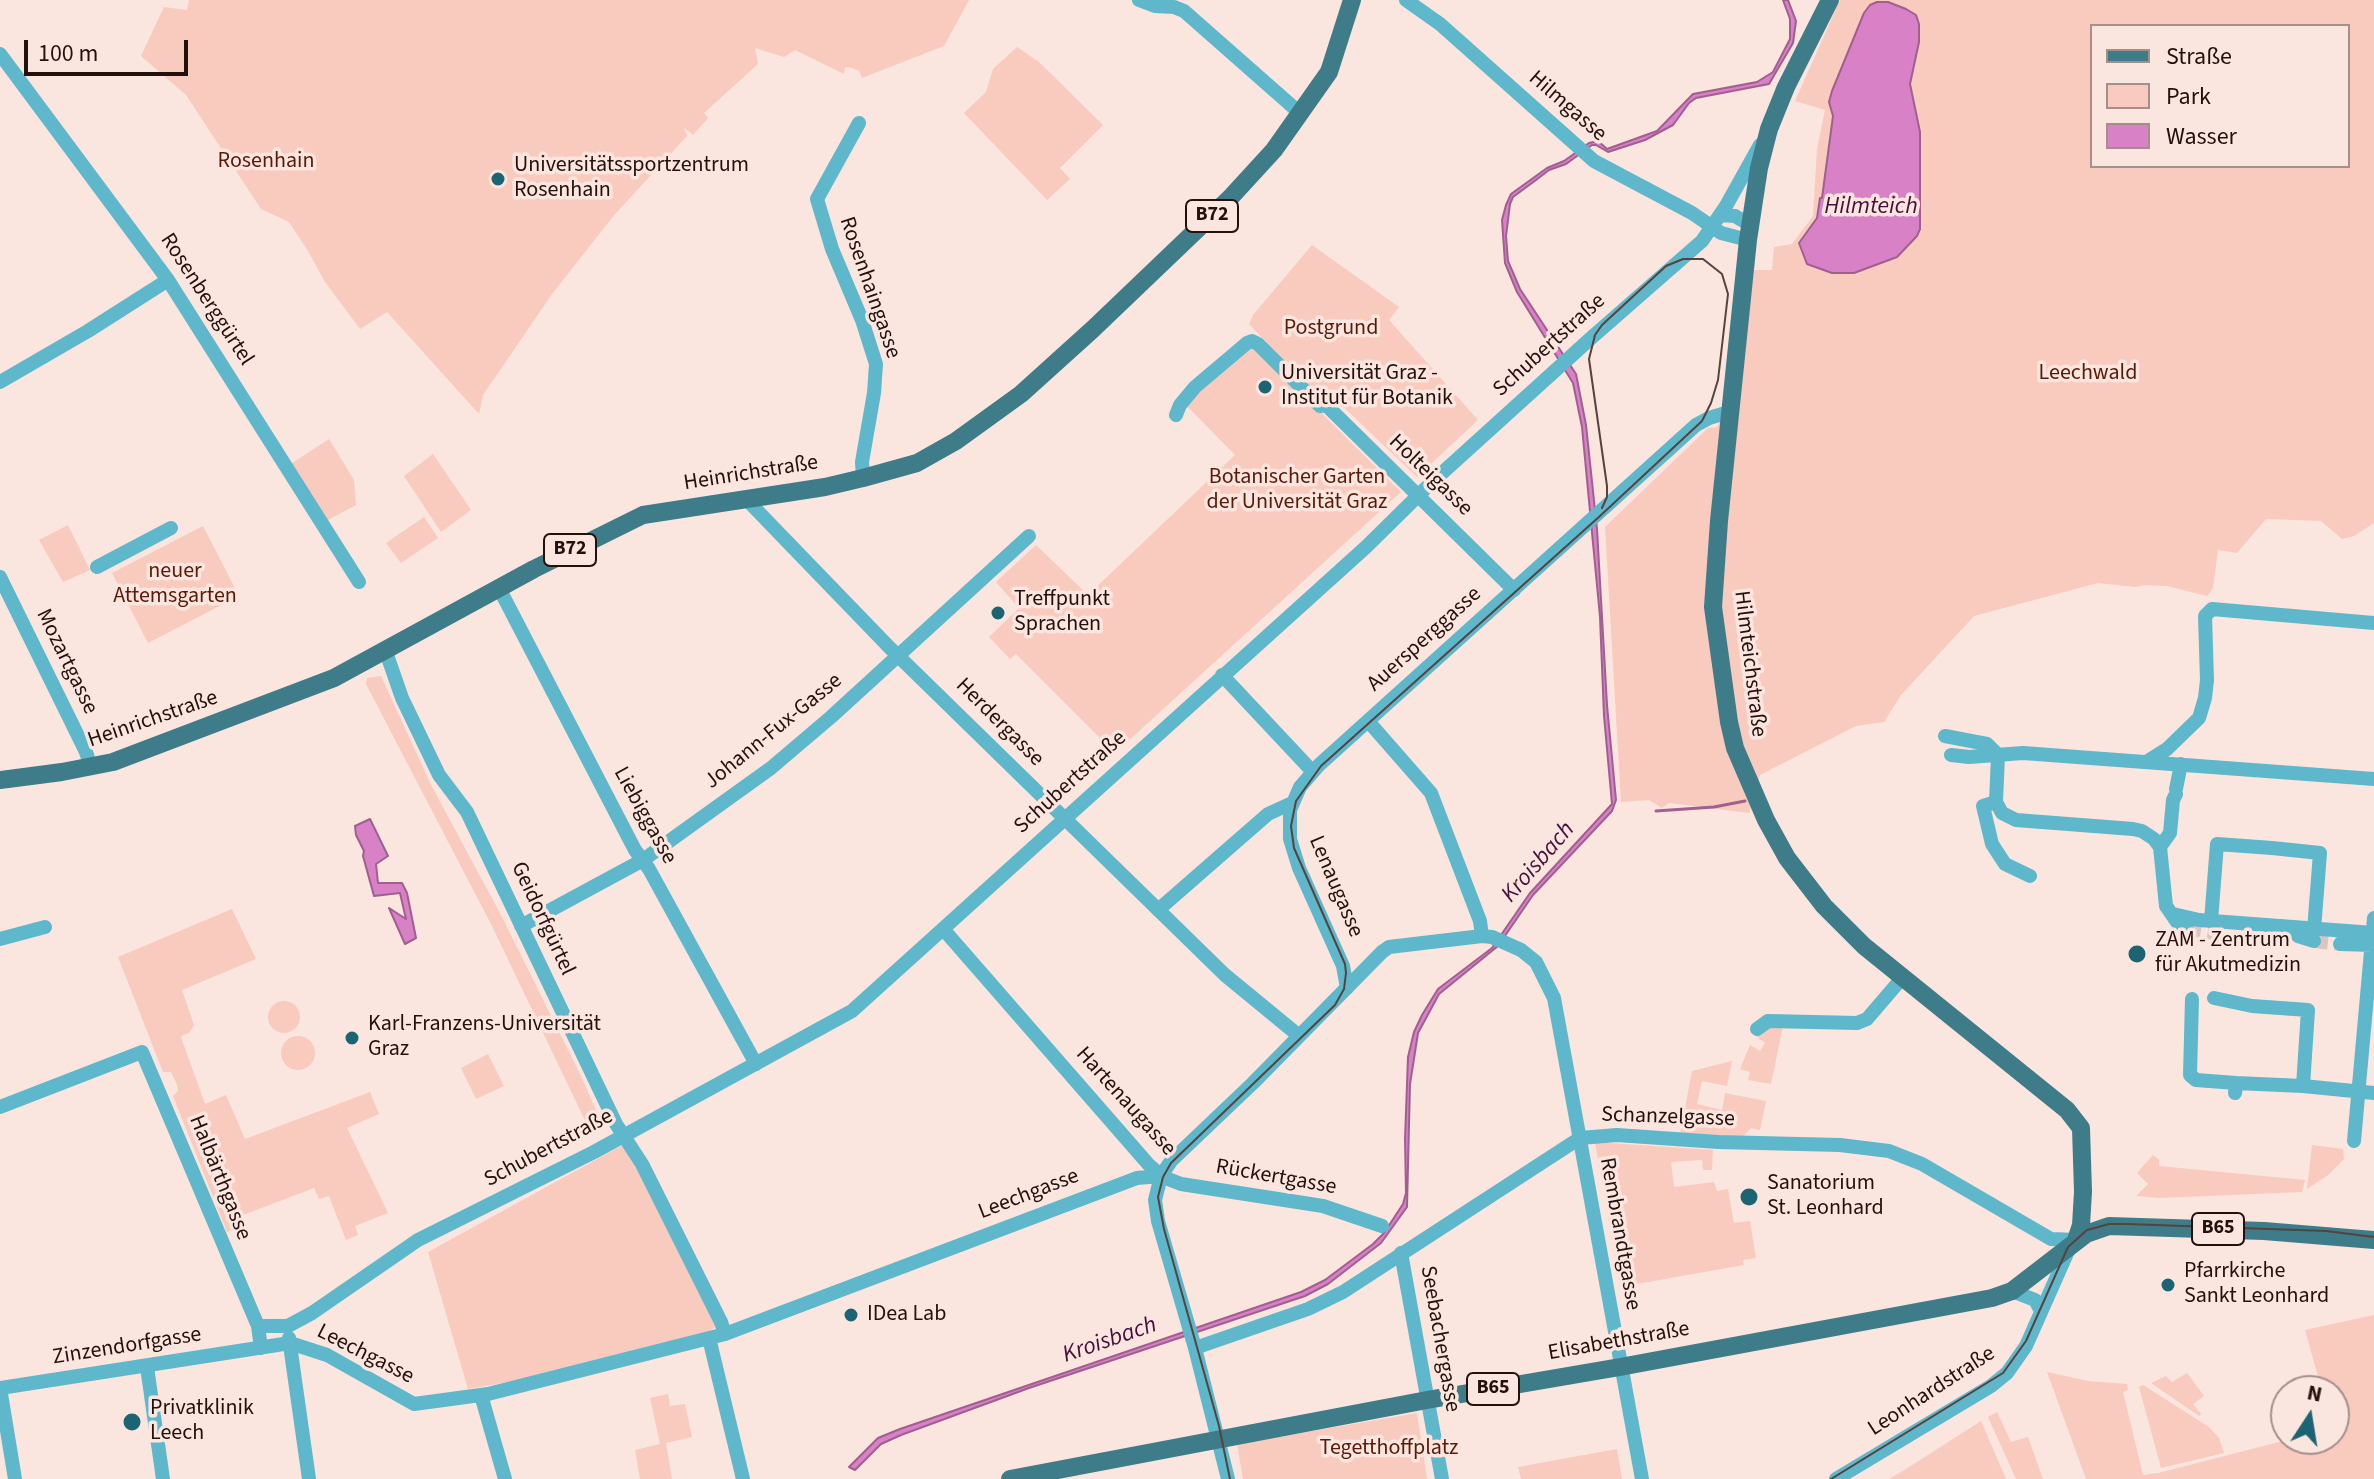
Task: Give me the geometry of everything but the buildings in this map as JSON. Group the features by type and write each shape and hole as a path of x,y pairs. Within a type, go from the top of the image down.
{"main road":[{"name":"Heinrichstraße","path":"0,780 91,767 211,727 334,678 607,531 643,515 747,500 863,478 917,463 967,435 1021,394 1230,198 1274,150 1318,90 1337,55 1352,0"},
{"name":"Hilmteichstraße","path":"1830,0 1786,87 1769,129 1749,232 1729,412 1713,607 1735,748 1766,820 1787,858 1842,926 2067,1110 2081,1128 2082,1215 2076,1240"},
{"name":"B65","path":"2076,1240 2097,1229 2129,1226 2326,1234 2374,1240"},
{"name":"Elisabethstraße","path":"1010,1479 1992,1298 2012,1291 2076,1240"}],"street":[{"path":"1139,0 1184,11 1301,114"},
{"name":"Hilmgasse","path":"1406,0 1440,24 1586,154 1716,221"},
{"name":"Rosenberggürtel","path":"3,58 168,280 359,582"},
{"name":"Rosenhaingasse","path":"859,123 817,199 832,249 862,320 876,364 862,462 863,478"},
{"name":"Schubertstraße","path":"288,1326 418,1240 623,1135 852,1011 1702,241 1769,129"},
{"path":"1716,221 1735,216 1749,232"},
{"path":"0,382 168,280"},
{"name":"Holteigasse","path":"1176,415 1195,387 1247,343 1252,341 1258,344 1320,406 1326,405 1514,590"},
{"name":"Auersperggasse","path":"1158,910 1268,814 1292,803 1313,772 1696,425 1729,412"},
{"name":"Herdergasse","path":"747,500 897,655 1229,979 1298,1035"},
{"path":"97,567 171,528"},
{"name":"Johann-Fux-Gasse","path":"521,926 643,860 771,768 1029,536"},
{"name":"Mozartgasse","path":"0,577 91,767"},
{"name":"Liebiggasse","path":"499,588 635,850 756,1064"},
{"path":"2147,761 2167,749 2199,718 2207,680 2205,616 2212,609 2374,623"},
{"name":"Geidorfgürtel","path":"386,652 402,698 439,775 467,812 623,1135 642,1164 725,1334"},
{"path":"1222,675 1313,772"},
{"path":"1368,721 1431,793 1480,921 1493,938"},
{"path":"1945,736 1987,744 1998,755"},
{"path":"1951,755 2023,753 2374,779"},
{"path":"1998,755 1990,804 1992,844 2005,864 2030,876"},
{"path":"2160,847 2170,833 2181,764"},
{"name":"Lenaugasse","path":"1292,803 1288,827 1293,852 1343,966 1347,988"},
{"path":"1990,804 2016,820 2133,829 2149,834 2160,847 2166,906 2177,922 2187,929"},
{"path":"2211,921 2217,844 2320,853 2314,936"},
{"path":"2173,914 2211,921 2293,928 2314,936 2373,932"},
{"path":"2220,934 2232,929 2236,923"},
{"path":"0,939 45,927"},
{"name":"Hartenaugasse","path":"944,930 1161,1176 1156,1212 1228,1479"},
{"path":"2340,944 2373,932"},
{"path":"2354,1141 2366,1092 2373,932"},
{"path":"1161,1176 1171,1161 1389,947 1493,938 1521,950 1536,962 1554,998 1580,1138"},
{"path":"1757,1029 1768,1021 1857,1023 1867,1019 1903,977"},
{"path":"2214,998 2252,1006 2308,1010 2303,1086"},
{"path":"2192,999 2190,1075 2196,1080 2236,1088 2303,1086 2366,1092"},
{"name":"Halbärthgasse","path":"0,1107 142,1052 258,1326 261,1348"},
{"name":"Schanzelgasse","path":"1191,1337 1308,1309 1343,1292 1580,1138 1617,1135 1718,1142 1840,1145 1889,1151 1922,1164 2051,1239 2076,1240"},
{"name":"Rembrandtgasse","path":"1580,1138 1642,1479"},
{"name":"Rückertgasse","path":"1161,1176 1181,1184 1323,1206 1382,1226"},
{"name":"Leechgasse","path":"290,1343 327,1355 414,1404 481,1395 725,1334 1137,1178 1161,1176"},
{"name":"Leonhardstraße","path":"1836,1479 1999,1380 2019,1358 2064,1257 2076,1240"},
{"name":"Seebachergasse","path":"1401,1253 1442,1479"},
{"path":"2012,1291 2035,1300 2041,1311"},
{"path":"258,1326 288,1326 309,1479"},
{"path":"709,1338 743,1479"},
{"name":"Zinzendorfgasse","path":"0,1388 290,1343"},
{"path":"147,1367 163,1479"},
{"path":"0,1388 15,1479"},
{"path":"481,1395 505,1479"}],"green space":[{"name":"Rosenhain","path":"189,0 969,0 944,46 862,78 859,71 852,68 845,67 844,74 795,50 784,57 755,48 758,64 704,113 708,118 693,135 684,128 687,136 615,214 552,294 483,395 479,414 387,312 360,329 325,282 289,222 261,209 186,95 141,56 164,7 187,10"},
{"name":"Leechwald","path":"1840,0 2374,0 2374,523 2354,536 2342,539 2321,521 2266,519 2237,553 2218,550 2213,588 2207,596 2167,586 2098,583 1974,616 1901,695 1884,722 1856,726 1760,775 1749,813 1669,803 1662,808 1649,800 1621,802 1605,527 1708,428 1717,427 1740,382 1754,270 1772,270 1774,247 1792,244 1813,216 1817,149 1825,110 1795,101"},
{"path":"1017,47 1039,62 1103,125 1060,168 1070,179 1047,200 964,113 986,92 993,69"},
{"name":"Postgrund","path":"1312,245 1399,307 1389,320 1478,420 1417,477 1333,397 1320,399 1249,324 1253,315"},
{"name":"Botanischer Garten der Universität Graz","path":"1251,343 1401,492 1115,753 1016,654 1010,659 989,637 1019,608 996,582 1036,545 1088,595 1235,455 1184,403"},
{"path":"329,439 354,480 356,505 326,521 291,464"},
{"path":"433,454 471,510 441,532 404,476"},
{"path":"424,517 438,538 401,563 386,543"},
{"name":"neuer Attemsgarten","path":"68,525 90,570 63,582 39,540"},
{"name":"neuer Attemsgarten","path":"203,526 239,596 148,643 112,573"},
{"path":"381,676 431,785 502,917 579,1072 603,1126 601,1130 591,1133 492,926 366,684 367,678"},
{"path":"232,909 256,959 182,990 194,1025 189,1033 181,1036 183,1043 205,1104 226,1095 245,1139 370,1092 379,1114 347,1128 388,1213 355,1226 358,1235 346,1240 329,1196 319,1199 314,1188 230,1220 233,1230 227,1232 173,1096 178,1091 177,1085 171,1072 163,1072 118,957"},
{"path":"284,1001 295,1006 300,1017 295,1028 284,1033 273,1028 268,1017 273,1006"},
{"path":"1783,1026 1771,1084 1748,1080 1750,1072 1740,1069 1750,1045 1760,1051 1765,1043 1756,1036 1761,1028"},
{"path":"298,1036 310,1041 315,1053 310,1065 298,1070 286,1065 281,1053 286,1041"},
{"path":"488,1054 504,1086 476,1099 461,1068"},
{"path":"1732,1061 1727,1086 1702,1081 1697,1104 1722,1110 1725,1093 1766,1101 1760,1130 1751,1128 1741,1139 1680,1135 1692,1071"},
{"path":"1595,1142 1713,1150 1712,1170 1703,1170 1702,1160 1671,1162 1674,1187 1714,1182 1717,1191 1728,1189 1734,1223 1750,1221 1756,1258 1743,1260 1744,1265 1620,1287"},
{"path":"631,1143 721,1322 711,1330 562,1372 468,1389 428,1252"},
{"path":"2312,1145 2343,1149 2344,1159 2307,1189"},
{"path":"2153,1155 2159,1160 2159,1166 2305,1180 2302,1192 2159,1198 2136,1196 2148,1184 2137,1173"},
{"path":"2374,1315 2374,1479 2086,1479 2047,1372 2088,1381 2127,1384 2128,1390 2123,1392 2143,1475 2270,1444 2270,1455 2350,1455 2350,1375 2318,1375 2305,1330"},
{"path":"2187,1373 2204,1396 2193,1404 2201,1414 2199,1416 2151,1383 2166,1376 2172,1382"},
{"path":"2143,1385 2209,1427 2219,1438 2224,1453 2161,1468 2139,1387"},
{"path":"668,1394 670,1406 685,1404 692,1437 666,1443 672,1479 640,1479 635,1450 660,1444 650,1398"},
{"path":"1997,1412 2011,1442 2028,1437 2043,1479 2016,1479 1988,1417"},
{"name":"Tegetthoffplatz","path":"1417,1413 1427,1479 1243,1479 1237,1444"},
{"path":"1981,1421 2006,1479 1889,1479 1906,1469"},
{"path":"1617,1449 1622,1479 1521,1479 1518,1467"}],"water":[{"name":"Kroisbach","path":"1783,0 1788,0 1796,21 1793,43 1769,84 1696,98 1673,125 1645,140 1608,152 1592,145 1566,164 1549,170 1513,197 1510,204 1506,236 1508,261 1520,289 1576,374 1586,425 1597,529 1616,800 1612,811 1533,895 1498,946 1439,994 1418,1033 1410,1084 1407,1207 1381,1243 1328,1284 1305,1296 1029,1388 901,1435 881,1444 855,1470 849,1467 878,1438 900,1429 1301,1292 1325,1280 1373,1244 1403,1204 1406,1193 1408,1057 1422,1015 1438,989 1492,948 1530,893 1612,804 1600,617 1582,427 1573,383 1517,292 1505,263 1502,220 1506,205 1511,194 1589,143 1598,141 1607,149 1657,131 1693,94 1757,82 1773,72 1790,39 1790,19"},
{"name":"Hilmteich","path":"1877,2 1888,2 1906,9 1916,15 1919,24 1919,42 1910,84 1920,132 1920,229 1897,257 1854,273 1832,273 1807,264 1799,243 1817,218 1822,198 1833,116 1829,102 1832,91 1864,13"},
{"path":"370,819 388,856 376,864 378,883 402,883 407,893 416,938 405,944 389,908 406,919 400,893 374,896 364,851 356,835 355,826"}],"waterway":[{"path":"1656,811 1714,807 1745,801"}],"tunnel":[{"path":"2187,929 2220,934"},
{"path":"2314,941 2340,944"}],"tram line":[{"path":"1230,1479 1219,1426 1164,1229 1158,1197 1163,1177 1171,1163 1335,1005 1344,989 1345,964 1294,848 1291,826 1296,801 1321,766 1702,421 1718,380 1728,294 1722,274 1703,259 1683,259 1666,266 1595,335 1589,359 1607,486 1607,497 1602,508"},
{"path":"1831,1479 2003,1373 2026,1341 2068,1247 2087,1230 2109,1224 2127,1224 2326,1231 2374,1237"}],"place":[{"name":"Universitätssportzentrum Rosenhain","path":"498,179"},
{"name":"Universität Graz - Institut für Botanik","path":"1265,387"},
{"name":"Treffpunkt Sprachen","path":"998,613"},
{"name":"ZAM - Zentrum für Akutmedizin","path":"2137,954"},
{"name":"Karl-Franzens-Universität Graz","path":"352,1038"},
{"name":"Sanatorium St. Leonhard","path":"1749,1197"},
{"name":"Pfarrkirche Sankt Leonhard","path":"2168,1285"},
{"name":"IDea Lab","path":"851,1315"},
{"name":"Privatklinik Leech","path":"132,1422"}]}
